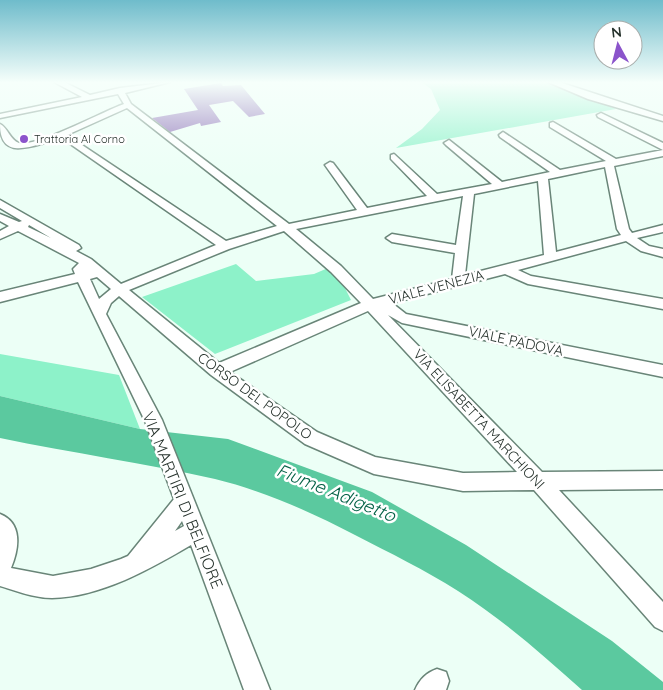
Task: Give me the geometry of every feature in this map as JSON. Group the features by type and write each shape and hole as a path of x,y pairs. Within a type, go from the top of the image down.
{"street":[{"path":"0,150 14,144 24,146 59,136 104,114"},
{"name":"VIA ELISABETTA MARCHIONI","path":"134,114 286,227 336,269 372,304 400,324 663,619"},
{"path":"647,114 663,119"},
{"path":"601,115 663,147"},
{"path":"553,125 612,163 623,229 628,237 645,249 663,253"},
{"path":"0,128 14,144"},
{"path":"503,135 559,174"},
{"path":"59,136 69,139 225,246"},
{"path":"449,143 500,186"},
{"path":"99,314 105,300 118,290 225,246 286,227 663,153"},
{"path":"394,157 436,199"},
{"path":"330,165 365,213"},
{"path":"543,177 550,257"},
{"path":"458,282 469,192"},
{"name":"CORSO DEL POPOLO","path":"0,203 32,220 78,250 118,290 217,371 311,438 374,465 463,482 663,480"},
{"name":"CORSO DEL POPOLO","path":"0,217 93,267"},
{"path":"0,235 32,220"},
{"name":"VIALE VENEZIA","path":"217,371 372,304 663,228"},
{"path":"392,238 462,250"},
{"path":"0,297 83,277 79,269 93,267"},
{"path":"506,269 528,280 663,304"},
{"name":"VIA MARTIRI DI BELFIORE","path":"83,277 99,314 152,420 185,500 256,690"},
{"name":"VIALE PADOVA","path":"400,324 663,371"},
{"path":"131,565 164,529 185,500"},
{"path":"0,524 7,534 8,546 0,568"},
{"path":"0,575 23,582 52,587 104,577 131,565 196,530"}],"shaded area":[{"path":"436,114 587,114 396,148 422,129"},
{"path":"236,264 256,281 314,274 328,268 345,288 351,300 215,354 142,297"},
{"path":"0,354 119,375 140,429 0,396"}],"water":[{"name":"Fiume Adigetto","path":"0,396 140,429 228,439 372,492 466,545 612,641 663,682 663,690 582,690 506,625 458,591 338,526 269,496 233,484 188,473 0,438"}],"building":[{"path":"174,114 215,114 221,122 201,126 200,123 170,132 152,118"},
{"path":"246,114 264,114 249,117"}],"place":[{"name":"Trattoria Al Corno","path":"24,139"}]}
